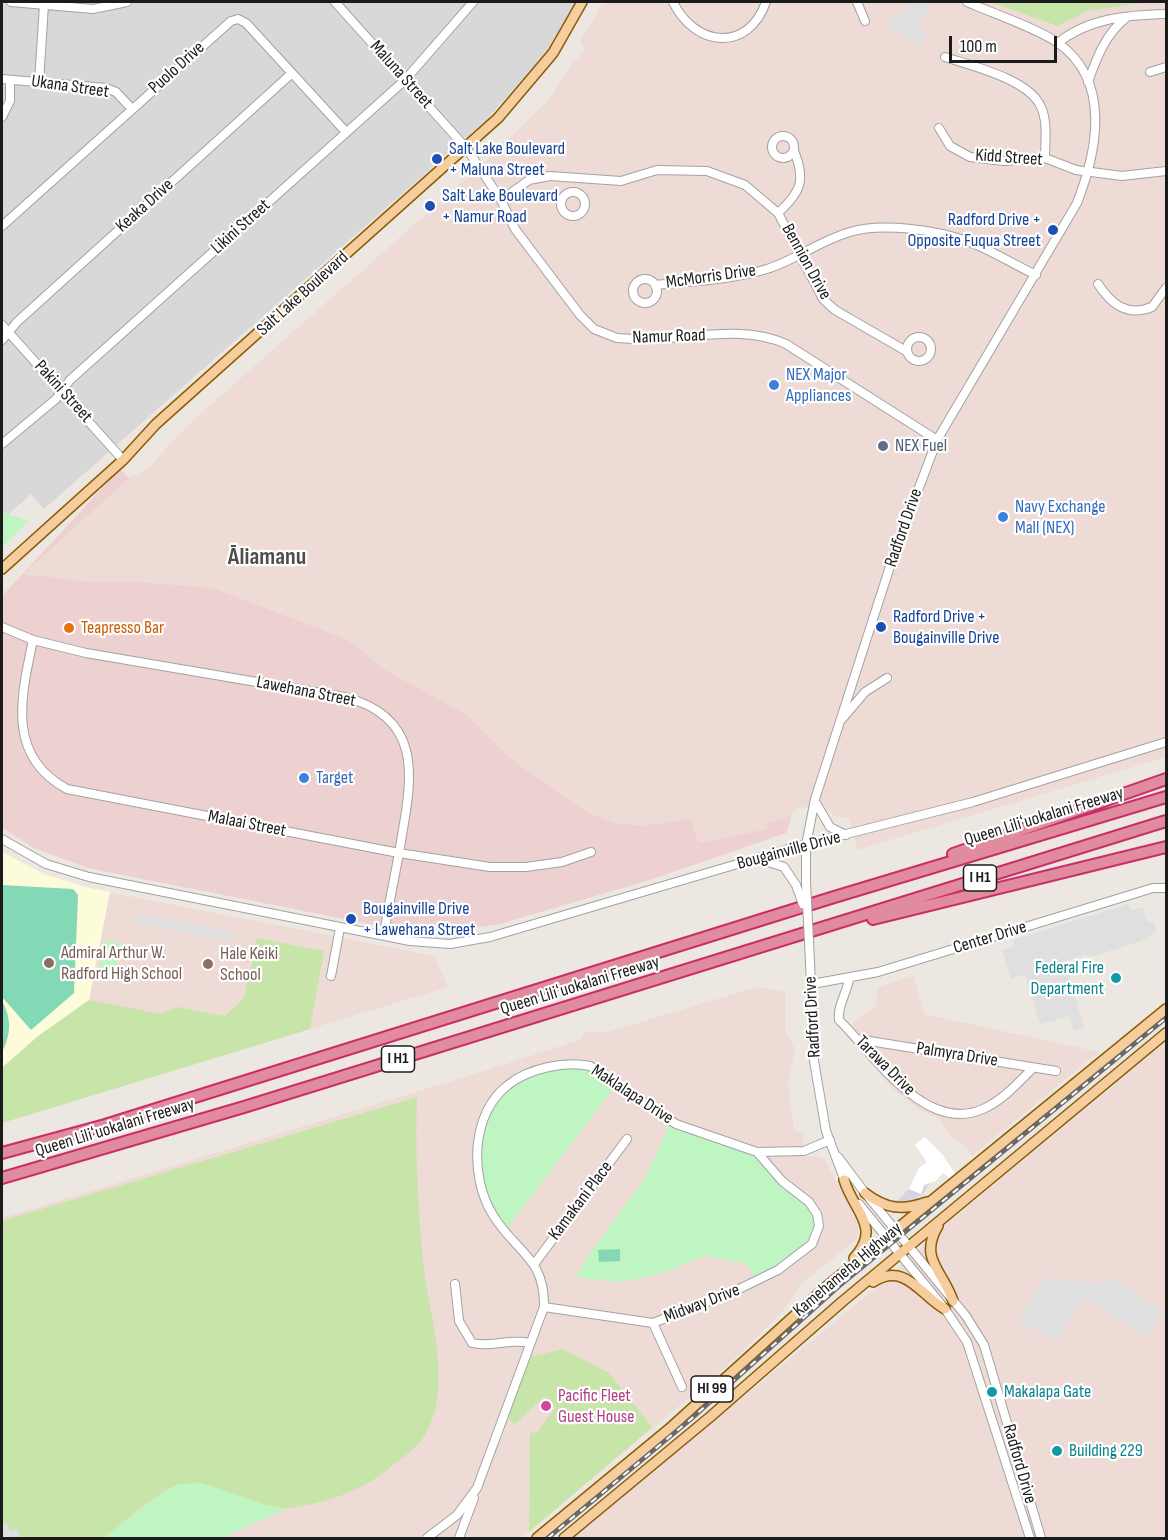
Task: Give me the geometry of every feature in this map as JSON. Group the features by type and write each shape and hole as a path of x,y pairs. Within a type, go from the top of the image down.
{"highway":[{"path":"831,898 1167,779"},
{"name":"Queen Liliʻuokalani Freeway","path":"2,1153 115,1121 831,898 1167,797"},
{"name":"Queen Liliʻuokalani Freeway","path":"2,1178 112,1147 1167,821"},
{"path":"794,938 1167,847"}],"main road":[{"name":"Salt Lake Boulevard","path":"2,568 123,460 156,424 467,149 498,118 553,53 582,2"},
{"name":"Kamehameha Highway","path":"537,1539 669,1429 826,1287 1167,1009"},
{"name":"Kamehameha Highway","path":"564,1539 710,1417 843,1301 1167,1033"},
{"path":"826,1287 862,1250 867,1239 867,1226 844,1180"},
{"path":"865,1193 884,1205 899,1209 935,1199"},
{"path":"942,1219 931,1237 930,1253 934,1267 949,1288 953,1301"},
{"path":"843,1301 880,1277 899,1276 916,1283 933,1303 945,1309"}],"street":[{"path":"11,2 93,9 127,2"},
{"name":"Maluna Street","path":"335,2 467,149"},
{"name":"Likini Street","path":"2,444 63,391 69,380 405,80 473,2"},
{"path":"673,2 681,18 702,35 726,39 750,29 761,16 766,2"},
{"path":"857,2 865,21"},
{"name":"Radford Drive","path":"967,2 1058,43 1071,55 1088,82 1096,111 1096,138 1090,171 1077,203 1036,276 937,440 894,554 815,799 806,844 805,908 812,984 814,1061 830,1140 844,1180 860,1206 945,1309 974,1357 1030,1539"},
{"path":"39,82 44,5"},
{"path":"1058,43 1089,24 1129,16 1167,14"},
{"path":"1088,82 1104,42 1114,27 1129,16"},
{"name":"Puolo Drive","path":"2,226 231,21 238,19 246,23 346,132"},
{"path":"945,57 1018,84 1033,94 1042,108 1045,158"},
{"path":"1150,72 1167,66"},
{"name":"Keaka Drive","path":"2,340 17,322 291,74"},
{"path":"2,117 10,101 6,80"},
{"name":"Ukana Street","path":"6,80 106,88 116,92 132,109"},
{"name":"Kidd Street","path":"939,128 950,146 970,157 1005,161 1045,158 1076,170 1122,176 1167,171"},
{"name":"Namur Road","path":"467,149 501,200 515,229 580,315 594,329 617,338 633,339 736,334 771,337 814,361 937,440"},
{"path":"778,213 792,200 800,183 802,169 794,151"},
{"name":"Bennion Drive","path":"501,200 529,180 550,176 621,181 657,170 707,171 745,185 778,213 823,299 835,310 906,351"},
{"path":"574,192 575,178"},
{"name":"McMorris Drive","path":"655,285 737,277 769,269 842,234 880,227 925,232 966,241 1036,276"},
{"path":"1098,284 1118,306 1133,311 1152,307 1167,288"},
{"name":"Pakini Street","path":"2,325 123,460"},
{"name":"Lawehana Street","path":"2,627 33,640 86,653 345,698 368,705 396,729 410,763 410,787 384,935"},
{"name":"Malaai Street","path":"33,640 22,725 25,743 34,761 57,783 77,792 399,853 489,867 526,867 562,862 591,852"},
{"path":"840,721 865,692 887,678"},
{"name":"Bougainville Drive","path":"2,839 46,864 89,877 410,941 450,944 480,939 806,844 973,802 1167,742"},
{"path":"815,799 818,809 830,827 846,835"},
{"path":"758,859 781,864 791,874 805,908"},
{"name":"Center Drive","path":"812,984 849,979 1153,888 1167,888"},
{"path":"331,976 340,928"},
{"name":"Tarawa Drive","path":"849,979 838,1015 839,1020 902,1087 944,1111 967,1113 982,1109 1004,1096 1033,1068"},
{"name":"Palmyra Drive","path":"857,1039 1056,1071"},
{"name":"Maklalapa Drive","path":"427,1539 444,1527 477,1488 544,1307 544,1284 535,1263 504,1232 491,1212 478,1159 481,1123 487,1109 502,1089 512,1082 560,1065 574,1063 590,1066 676,1124 757,1152"},
{"name":"Kamakani Place","path":"535,1263 627,1139"},
{"path":"757,1152 804,1151 830,1140"},
{"name":"Midway Drive","path":"544,1307 653,1323 758,1281 778,1270 812,1244 819,1226 815,1210 809,1202 782,1181 757,1152"},
{"name":"Radford Drive","path":"836,1154 975,1328 984,1346 1041,1539"},
{"path":"455,1284 459,1321 472,1343 483,1344 513,1340 530,1343"},
{"path":"653,1323 682,1388"},
{"path":"459,1539 477,1488"},
{"path":"1023,1519 1025,1539"},
{"path":"1036,1521 1047,1539"},
{"path":"444,1527 453,1530 459,1539"}],"shaded area":[{"path":"2,2 577,2 551,48 486,120 44,509 31,494 9,514 2,512"},
{"path":"603,2 1166,2 1166,757 857,850 849,818 835,816 828,810 800,807 790,816 768,823 767,829 699,843 690,819 642,826 615,823 586,812 512,760 467,715 383,669 359,648 343,638 213,588 139,582 92,582 23,574 127,480 149,467 189,424 485,162 550,99 572,63 585,51 580,41"},
{"path":"909,2 931,2 917,26 928,33 921,46 886,26 893,15 900,18"},
{"path":"920,440 786,833 653,879 500,924 448,932 374,925 88,868 34,848 2,828 2,596 120,469 165,514"},
{"name":"Admiral Arthur W. Radford High School","path":"2,852 44,874 85,887 261,922 37,1037 2,1068"},
{"path":"110,892 434,956 448,987 2,1123 2,1068 37,1037 89,1000"},
{"path":"1128,904 1131,910 1143,907 1147,922 1154,922 1156,932 1139,942 1090,957 1084,955 1065,961 1084,1028 1074,1031 1070,1016 1040,1024 1025,974 1011,979 1002,950 1015,946 1013,940"},
{"path":"138,913 235,932 233,942 136,923"},
{"path":"914,976 924,1014 1099,1052 972,1156 963,1144 952,1139 939,1119 920,1110 894,1090 844,1033 857,1018 875,1008 878,987"},
{"path":"757,987 785,992 785,1029 795,1050 788,1082 794,1130 803,1133 804,1157 818,1156 825,1160 859,1225 857,1239 801,1284 782,1312 726,1367 521,1538 2,1538 2,1218 475,1074 582,1039 584,1032 608,1032"},
{"path":"1166,1042 1166,1538 571,1538 876,1288 942,1228"},
{"path":"930,1182 924,1193 912,1202 905,1204 887,1201 898,1200 909,1189 921,1194 924,1185"},
{"path":"1044,1278 1092,1283 1114,1280 1163,1311 1147,1337 1083,1298 1057,1342 1018,1320"},
{"path":"7,1523 10,1531 17,1529 20,1538 2,1538 2,1525"}],"green space":[{"path":"990,2 1147,2 1087,11 1058,26"},
{"path":"2,512 29,521 2,547"},
{"name":"Admiral Arthur W. Radford High School","path":"2,885 73,889 78,895 74,993 31,1030 2,997"},
{"path":"257,938 324,951 310,1029 2,1123 2,1068 37,1037 89,1000 161,1014 177,1007 225,1016 244,998"},
{"path":"105,940 121,944 114,978 98,974"},
{"path":"2,1001 9,1026 2,1052"},
{"path":"590,1066 617,1084 504,1232 497,1222 480,1177 481,1123 502,1089 550,1067"},
{"path":"417,1097 418,1200 421,1241 439,1375 438,1397 433,1419 416,1446 381,1475 357,1489 303,1506 277,1508 265,1506 212,1487 184,1484 160,1494 109,1535 102,1538 20,1538 17,1529 10,1531 2,1525 2,1221"},
{"path":"671,1121 757,1152 815,1211 816,1237 758,1281 745,1263 704,1256 661,1274 622,1282 576,1277 588,1256 647,1175"},
{"path":"620,1249 620,1261 599,1262 598,1250"},
{"path":"563,1349 609,1373 652,1427 529,1532 530,1433 537,1432 556,1407 545,1396 515,1424 504,1416 525,1358"},
{"path":"202,1483 266,1505 286,1509 221,1538 103,1538 164,1492 180,1484"}],"pier":[{"path":"925,1137 942,1154 960,1181 956,1184 943,1173 936,1181 924,1185 921,1194 909,1189 919,1168 927,1162 915,1145"}],"railway":[{"path":"548,1538 691,1419 838,1287 1166,1018"}],"place":[{"name":"Salt Lake Boulevard + Maluna Street","path":"437,159"},
{"name":"Salt Lake Boulevard + Namur Road","path":"430,206"},
{"name":"Radford Drive + Opposite Fuqua Street","path":"1053,230"},
{"name":"NEX Major Appliances","path":"774,385"},
{"name":"NEX Fuel","path":"883,446"},
{"name":"Navy Exchange Mall (NEX)","path":"1003,517"},
{"name":"Radford Drive + Bougainville Drive","path":"881,627"},
{"name":"Teapresso Bar","path":"69,628"},
{"name":"Target","path":"304,778"},
{"name":"Bougainville Drive + Lawehana Street","path":"351,919"},
{"name":"Admiral Arthur W. Radford High School","path":"49,963"},
{"name":"Hale Keiki School","path":"208,964"},
{"name":"Federal Fire Department","path":"1116,978"},
{"name":"Makalapa Gate","path":"992,1392"},
{"name":"Pacific Fleet Guest House","path":"546,1406"},
{"name":"Building 229","path":"1057,1451"}],"district":[{"name":"Āliamanu","path":"267,558"}]}
